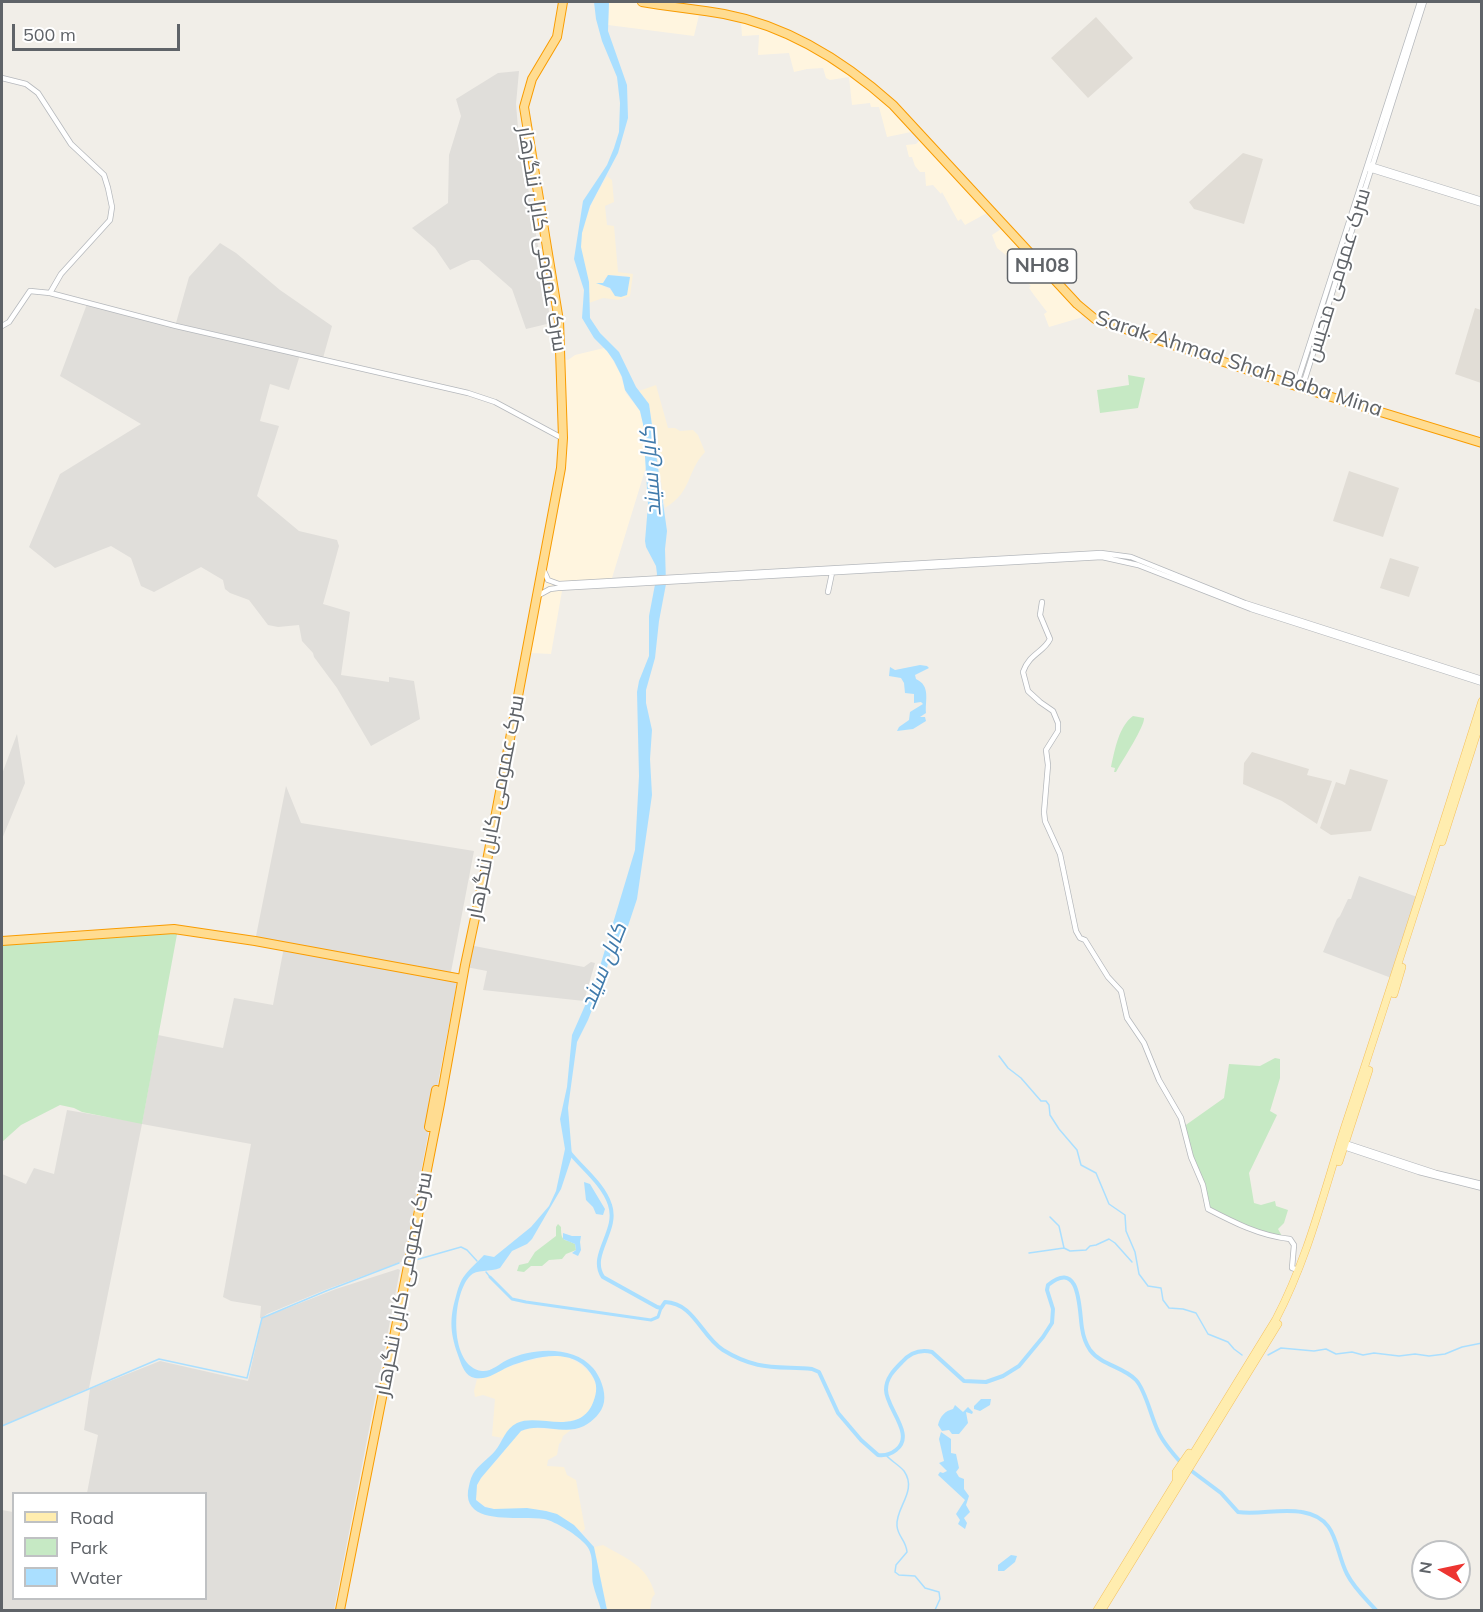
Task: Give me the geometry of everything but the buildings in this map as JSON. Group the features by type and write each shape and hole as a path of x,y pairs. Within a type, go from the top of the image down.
{"highway":[{"name":"Sarak Ahmad Shah Baba Mina","path":"642,2 725,14 770,26 833,58 877,90 1077,304 1095,319 1302,388 1482,441"},
{"name":"NH08","path":"662,2 724,11 797,35 827,51 870,80 896,104 1091,313 1300,384 1482,441"},
{"name":"سرک عمومی کابل ننگرهار","path":"338,1611 460,979 486,866 561,468 555,330 546,255 520,107 528,78 557,37 562,3"},
{"path":"2,941 178,929 460,979 536,585 561,437"}],"main road":[{"path":"1100,1609 1176,1479 1293,1297 1345,1145 1482,701"},
{"path":"1100,1609 1276,1319 1299,1270 1405,950 1429,891 1482,717"},
{"path":"1185,1468 1186,1456 1197,1447"}],"street":[{"name":"سرک عمومی محبس","path":"1300,384 1422,2"},
{"path":"2,78 26,84 38,93 71,144 105,175 108,188 112,207 110,220 61,274 50,293"},
{"path":"1369,167 1482,202"},
{"path":"2,326 9,322 30,291 50,293 176,326 468,393 495,402 561,437"},
{"path":"543,567 548,580 559,584 747,576 1101,553 1117,554 1245,603 1482,681"},
{"path":"747,576 1089,557 1117,559 1149,569 1251,609 1482,681"},
{"path":"828,592 832,573"},
{"path":"538,596 550,589 647,581"},
{"path":"1042,602 1040,615 1050,639 1046,646 1036,651 1023,672 1028,691 1053,711 1058,723 1058,731 1046,750 1048,765 1044,812 1045,821 1060,854 1076,931 1080,938 1085,940 1108,976 1121,991 1127,1018 1144,1042 1159,1080 1181,1118 1191,1156 1203,1185 1208,1209 1235,1224 1267,1235 1290,1239 1294,1245 1292,1268 1299,1270"},
{"path":"1345,1145 1419,1172 1482,1186"}],"shaded area":[{"path":"609,2 642,2 656,5 659,10 699,15 694,36 608,25"},
{"path":"1096,17 1133,58 1088,98 1051,58"},
{"path":"741,22 785,37 827,59 857,79 911,132 887,137 879,107 871,107 870,103 852,105 849,77 830,80 826,78 823,68 794,72 789,53 758,55 759,35 742,36"},
{"path":"519,71 516,104 518,128 551,323 526,329 512,289 479,260 471,260 450,270 435,248 412,228 448,203 449,155 461,116 456,99 498,73"},
{"path":"920,140 987,213 965,225 961,219 958,221 942,192 941,194 933,185 926,186 925,172 920,172 912,157 909,157 906,145 916,144"},
{"path":"1243,153 1263,159 1244,224 1194,209 1189,202"},
{"path":"1001,229 1083,317 1049,327 1044,314 1047,312 1029,288 1031,286 1026,282 1020,270 997,248 992,235"},
{"path":"220,243 236,253 280,290 332,326 323,358 176,323 189,277"},
{"path":"87,304 300,355 289,390 270,384 260,421 279,426 257,496 299,531 337,540 339,546 323,604 350,612 341,675 389,682 389,677 414,681 420,719 371,746 337,688 302,641 299,625 278,627 268,625 249,600 230,593 225,589 223,580 201,567 154,592 141,586 131,558 111,546 55,568 29,547 60,474 141,424 60,376"},
{"path":"1475,308 1481,310 1481,383 1455,374"},
{"path":"604,348 620,373 626,393 640,411 646,467 612,578 601,588 563,585 551,654 531,653 566,469 565,371 562,359 568,360 575,355"},
{"path":"1349,471 1399,488 1383,537 1333,521"},
{"path":"1390,558 1419,567 1409,597 1380,588"},
{"path":"17,734 25,783 2,839 2,774"},
{"path":"1252,752 1309,769 1307,775 1332,781 1317,824 1282,801 1243,784 1244,763"},
{"path":"1350,769 1388,780 1371,831 1331,835 1320,828 1336,782 1345,785"},
{"path":"286,786 301,823 474,851 450,977 458,978 404,1261 325,1290 262,1318 336,1289 400,1270 334,1610 2,1610 2,1510 12,1512 12,1600 207,1600 207,1492 87,1492 98,1435 84,1430 90,1389 160,1361 248,1381 262,1319 260,1318 261,1306 231,1301 223,1297 251,1144 142,1124 89,1388 2,1426 2,1174 26,1184 34,1168 54,1174 67,1110 142,1123 158,1035 223,1048 234,998 273,1005 284,947 255,941"},
{"path":"1359,876 1420,898 1394,979 1323,952 1337,919 1348,899 1351,899"},
{"path":"469,945 584,967 591,962 595,963 584,1001 483,990 487,971 466,967"}],"green space":[{"path":"1128,375 1145,378 1138,408 1100,413 1097,390 1129,385"},
{"path":"1133,716 1144,718 1143,722 1128,752 1114,772 1115,768 1111,767 1118,738 1128,720"},
{"path":"178,929 142,1124 82,1112 60,1105 21,1125 2,1142 2,941"},
{"path":"1275,1058 1280,1059 1280,1078 1270,1111 1277,1115 1249,1173 1254,1203 1261,1205 1275,1201 1276,1206 1288,1210 1284,1223 1278,1229 1283,1238 1267,1235 1208,1209 1183,1127 1224,1098 1229,1064 1260,1066"},
{"path":"558,1224 561,1227 563,1238 575,1244 576,1250 566,1254 562,1259 549,1260 542,1266 531,1266 524,1272 517,1271 519,1265 528,1263 535,1252 556,1236"}],"sand":[{"path":"607,176 612,180 614,202 605,206 607,225 614,226 618,272 633,274 630,296 618,300 603,298 589,303 582,256 582,235 587,214","holes":["611,275 629,276 612,291 597,282 603,284 605,278"]},
{"path":"656,385 668,428 680,431 693,430 698,435 705,452 680,495 665,508 649,404 639,391"},
{"path":"556,1355 576,1361 585,1368 596,1384 597,1394 587,1413 567,1422 520,1424 511,1429 503,1438 492,1436 495,1399 483,1395 475,1397 477,1379 520,1363"},
{"path":"531,1428 571,1430 563,1436 557,1455 548,1460 547,1466 564,1467 567,1475 576,1480 585,1529 582,1532 565,1519 550,1512 499,1510 482,1505 476,1499 477,1485 485,1472 516,1435"},
{"path":"603,1545 628,1559 647,1576 655,1594 650,1610 607,1610 594,1547"}],"water":[{"name":"کابل سيند","path":"594,2 609,2 608,31 627,85 628,118 618,153 590,206 582,233 581,247 589,282 590,318 600,333 619,352 636,387 649,404 667,531 666,584 655,658 646,690 646,703 652,730 650,759 652,795 637,899 627,929 611,952 604,979 577,1042 568,1108 572,1156 561,1189 527,1244 512,1251 500,1268 476,1272 470,1276 459,1299 456,1330 464,1357 471,1367 482,1371 492,1369 517,1356 552,1351 575,1355 585,1361 598,1375 604,1398 603,1406 597,1416 576,1429 536,1428 521,1431 481,1478 477,1485 476,1500 485,1507 494,1509 527,1508 546,1511 557,1514 574,1525 594,1547 607,1610 601,1610 595,1591 589,1549 578,1537 549,1520 485,1515 475,1510 469,1502 468,1491 475,1471 495,1451 507,1432 517,1423 535,1420 567,1422 585,1414 592,1405 595,1395 594,1379 587,1368 577,1361 555,1356 531,1359 484,1378 472,1377 466,1373 461,1364 452,1327 459,1285 465,1275 484,1255 494,1257 531,1227 549,1206 556,1191 565,1149 560,1119 567,1087 572,1035 595,983 635,850 639,776 637,692 649,656 649,616 657,574 645,541 648,505 643,424 640,411 625,390 622,377 614,361 594,338 582,318 584,290 574,259 583,201 607,165 619,132 620,103 617,77 602,41"},
{"path":"608,275 630,277 627,295 615,296 610,288 596,283 603,283"},
{"path":"920,665 929,668 915,675 925,689 926,713 920,717 925,717 926,721 913,729 897,731 909,720 910,712 923,704 914,703 914,694 905,693 901,678 889,676 890,667 895,670"},
{"path":"584,1182 590,1184 605,1209 603,1215 596,1214 586,1200"},
{"path":"563,1233 581,1236 581,1250 578,1256 572,1253 576,1250 575,1244 563,1239"},
{"path":"981,1399 991,1399 990,1405 980,1411 974,1409 974,1406"},
{"path":"955,1405 963,1412 968,1407 973,1412 972,1414 966,1412 968,1423 959,1434 952,1434 949,1430 942,1431 938,1425 943,1414 953,1409"},
{"path":"941,1432 951,1439 951,1453 956,1454 959,1468 956,1472 964,1479 964,1489 969,1496 966,1505 970,1512 964,1518 967,1523 965,1529 958,1524 960,1520 956,1514 965,1500 938,1475 940,1472 947,1471 939,1463 944,1461 939,1439"},
{"path":"1011,1555 1017,1556 1015,1562 1004,1571 998,1571 998,1565"}],"waterway":[{"path":"999,1056 1041,1101 1046,1101 1050,1115 1077,1150 1081,1165 1096,1173 1109,1204 1125,1215 1126,1231 1135,1252 1139,1274 1148,1286 1161,1288 1163,1300 1169,1308 1196,1313 1208,1334 1228,1342 1242,1355"},
{"path":"570,1153 598,1184 610,1205 611,1224 599,1260 599,1269 603,1277 657,1307 661,1308 665,1302 683,1308 715,1344 735,1357 757,1364 812,1369 819,1372 838,1413 861,1440 878,1455 892,1453 901,1444 903,1437 886,1390 891,1374 905,1359 919,1351 928,1351 964,1381 986,1382 1003,1376 1019,1366 1043,1337 1052,1323 1053,1309 1047,1290 1048,1285 1059,1278 1067,1278 1076,1290 1083,1334 1090,1350 1100,1359 1136,1380 1143,1391 1160,1435 1183,1465"},
{"path":"1050,1217 1059,1226 1064,1248 1070,1251 1086,1250 1090,1246 1109,1239 1132,1262"},
{"path":"412,1261 461,1247 477,1261"},
{"path":"1029,1253 1064,1248"},
{"path":"2,1426 159,1359 247,1378 262,1318 399,1263"},
{"path":"486,1272 490,1277"},
{"path":"490,1277 512,1299 526,1302 651,1320 658,1317 661,1308"},
{"path":"1268,1355 1281,1348 1314,1351 1326,1349 1336,1354 1352,1352 1363,1355 1374,1353 1429,1356 1445,1354 1462,1347 1482,1343"},
{"path":"886,1455 904,1471 909,1486 897,1519 899,1533 907,1552 896,1565 895,1572 899,1575 915,1576 925,1588 939,1592 940,1599 935,1610"},
{"path":"1189,1469 1221,1493 1238,1512 1294,1511 1314,1515 1323,1521 1334,1536 1350,1579 1376,1610"}]}
